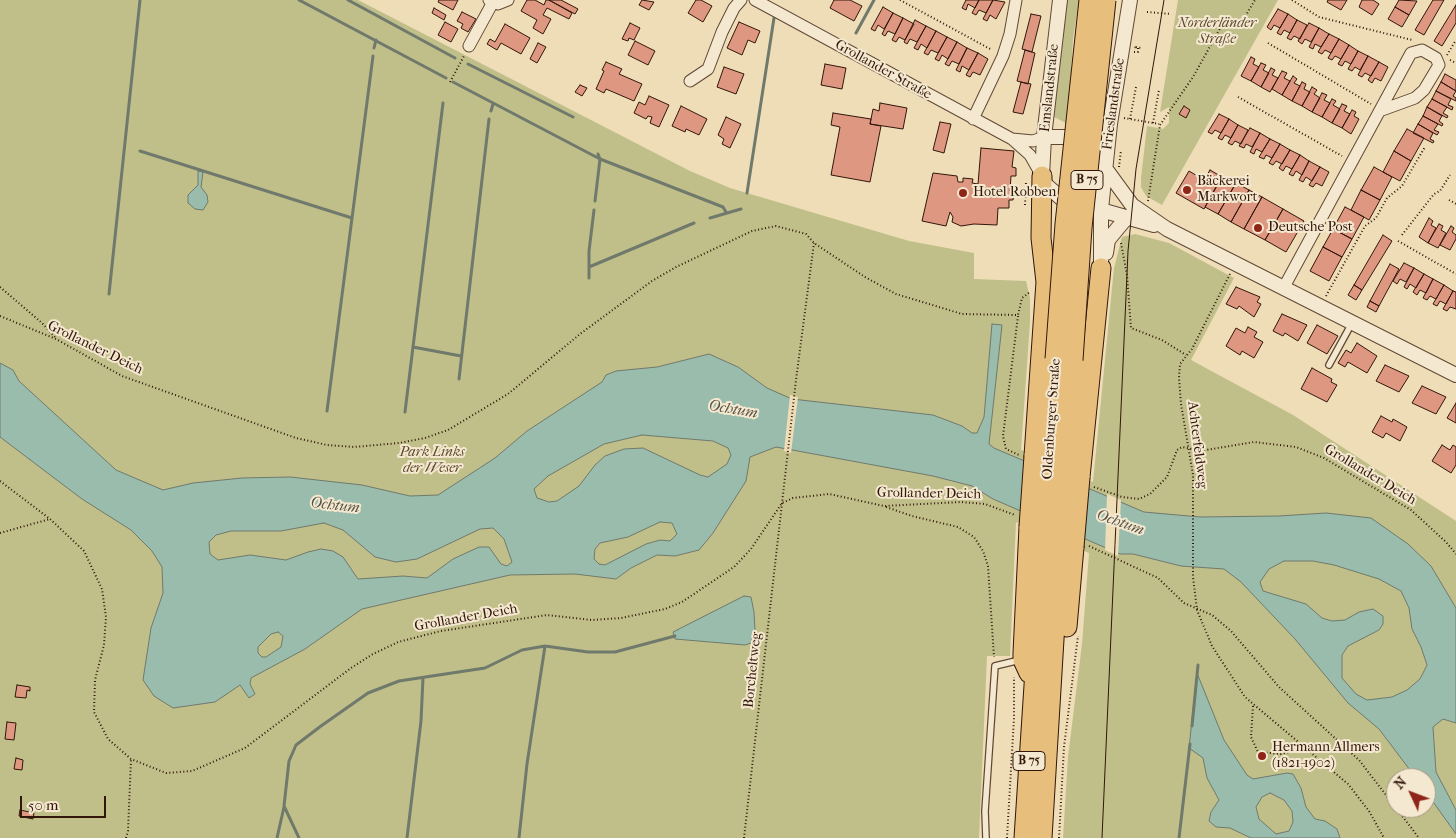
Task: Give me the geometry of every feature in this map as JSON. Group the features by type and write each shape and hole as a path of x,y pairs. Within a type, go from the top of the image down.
{"highway":[{"name":"Oldenburger Straße","path":"1064,360 1065,224 1089,0"},
{"name":"Oldenburger Straße","path":"1042,838 1052,675 1052,537 1049,464 1082,228 1106,0"},
{"path":"1034,684 1018,661 1052,537 1046,282 1041,238 1042,176"},
{"path":"1049,464 1101,268"},
{"name":"Oldenburger Straße","path":"1024,838 1034,684 1052,537"}],"street":[{"path":"469,46 491,1 498,4 508,0"},
{"path":"690,82 708,69 722,32 734,8 741,0"},
{"name":"Grollander Straße","path":"755,0 1012,139 1030,156 1046,185 1062,199 1101,209"},
{"path":"973,119 1003,56 1010,34 1016,0"},
{"name":"Emslandstraße","path":"1042,176 1044,137 1060,0"},
{"name":"Frieslandstraße","path":"1101,268 1101,209 1110,124 1130,0"},
{"path":"1284,288 1382,110 1411,53 1422,50 1436,58 1439,65 1424,90 1415,98 1382,110"},
{"name":"Grollander Straße","path":"1012,139 1033,141 1044,137 1064,137 1078,141 1097,157 1106,169"},
{"path":"1106,169 1132,205 1167,229 1456,375"},
{"path":"1101,209 1167,229"},
{"path":"1101,268 1108,240 1127,217"}],"lane":[{"path":"1329,365 1352,323"},
{"path":"986,838 985,812 995,666 1018,661"}],"path":[{"path":"900,0 1003,56"},
{"path":"1146,215 1160,124 1193,78 1227,16 1240,25 1255,0"},
{"path":"1292,0 1319,17 1416,41"},
{"path":"1147,12 1171,14"},
{"path":"1449,51 1456,40"},
{"path":"1268,44 1382,110"},
{"path":"450,82 469,46"},
{"path":"1134,47 1142,48"},
{"path":"1446,57 1456,63"},
{"path":"1130,119 1136,87"},
{"path":"1153,124 1159,90"},
{"path":"1238,97 1353,162"},
{"path":"1119,117 1160,124"},
{"name":"Frieslandstraße","path":"1117,185 1121,152 1120,144"},
{"path":"1320,307 1365,226 1376,218 1387,198 1402,186 1425,147"},
{"path":"1402,235 1434,194 1440,191 1450,175"},
{"path":"1449,200 1456,204"},
{"name":"Grollander Deich","path":"0,316 56,339 122,376 296,438 326,445 354,447 399,443 425,438 448,430 508,394 580,334 628,298 678,266 752,231 776,226 806,234 814,243 896,294 962,314 1018,315"},
{"path":"1120,237 1127,275 1131,328 1162,340 1186,356"},
{"path":"1398,241 1456,274"},
{"name":"Borcheltweg","path":"744,838 796,380 814,243"},
{"name":"Achterfeldweg","path":"1235,263 1180,364 1181,404 1190,448 1194,504 1193,577 1196,610 1225,668 1253,706 1335,772 1360,798 1384,838"},
{"path":"0,287 42,323 56,339"},
{"path":"1032,291 1022,298 1018,315 1003,436 1006,449 1049,464"},
{"name":"Grollander Deich","path":"1190,448 1200,451 1216,450 1254,442 1296,447 1324,458 1411,510 1456,554"},
{"path":"1139,499 1150,494 1167,477 1177,450 1182,446 1190,448"},
{"name":"Grollander Deich","path":"0,481 50,519 84,551 102,589 106,617 104,645 95,680 94,712 108,739 132,759 166,773 192,771 245,748 366,658 398,642 419,635 540,616 592,620 621,618 682,602 734,567 751,549 782,503 793,498 829,494 884,506 961,502 985,504 1014,514"},
{"path":"884,506 912,516 958,527 974,537 983,551 988,566 995,666"},
{"path":"0,532 50,519"},
{"path":"1124,562 1158,578 1184,603 1196,610 1204,610 1231,631 1279,687 1359,760 1386,795"},
{"path":"1059,838 1064,746 1079,628"},
{"path":"1007,838 1018,661"},
{"path":"1253,706 1251,737 1258,752 1281,754 1306,748"},
{"path":"126,838 132,759"},
{"path":"1404,818 1419,838"}],"green space":[{"name":"Park Links der Weser","path":"0,0 358,0 690,171 730,188 909,241 974,253 974,279 1026,281 1030,298 1030,322 1021,450 1093,482 1114,268 1122,237 1135,234 1169,243 1234,278 1191,360 1293,415 1456,521 1456,838 1063,838 1068,757 1082,644 1089,553 1016,522 1010,656 987,656 979,838 0,838"},
{"path":"1066,0 1079,0 1073,39 1068,124 1054,117"},
{"name":"Norderländer Straße","path":"1178,0 1278,0 1162,205 1146,196 1141,187 1141,178 1147,126 1163,129 1169,123 1169,107 1160,112"}],"water":[{"path":"198,171 203,172 201,187 207,195 208,202 203,210 195,209 188,203 188,195 198,185"},
{"name":"Ochtum","path":"992,324 1002,325 989,444 994,448 1144,512 1200,517 1279,516 1326,513 1371,518 1408,544 1431,566 1456,608 1456,723 1443,719 1433,727 1436,768 1408,768 1379,729 1348,703 1295,639 1241,582 1224,569 1181,566 1133,554 1120,554 993,499 972,486 933,476 776,447 750,457 746,481 713,533 699,550 675,556 657,555 631,568 616,579 575,574 510,575 362,609 305,649 251,678 250,684 255,694 249,698 240,685 215,702 173,708 154,696 143,680 151,628 163,593 162,567 152,551 131,530 82,499 0,437 0,363 13,370 19,381 116,470 163,490 193,483 242,478 290,477 362,485 410,496 438,495 495,458 527,431 602,382 606,375 616,371 657,367 709,354 738,367 767,388 792,399 933,415 962,426 972,433 977,433 984,417","holes":["642,435 713,441 728,448 731,455 727,464 708,477 643,448 624,449 605,456 595,465 579,486 557,501 549,502 537,498 534,489 548,476 604,444","660,522 672,523 677,534 670,541 660,540 646,544 605,565 599,564 594,559 595,549 600,543 628,537","324,523 343,530 375,557 396,562 417,559 480,529 493,528 504,539 512,562 507,566 501,564 489,547 479,547 453,559 427,578 403,576 358,579 343,557 333,551 321,549 286,560 250,555 218,560 210,554 209,542 216,535 231,531 281,531","1284,561 1313,561 1334,565 1379,579 1401,591 1409,608 1412,629 1427,665 1420,679 1407,690 1392,697 1367,700 1356,694 1342,678 1342,655 1348,646 1379,630 1383,624 1383,616 1373,609 1359,612 1345,620 1332,621 1322,618 1306,604 1263,591 1260,582 1269,569","278,632 283,636 281,647 266,657 262,657 258,653 258,647 271,634"]},
{"path":"744,596 751,597 754,612 755,630 751,643 745,645 675,639 673,632"},
{"path":"1197,673 1224,740 1247,775 1253,779 1287,773 1293,774 1301,788 1306,807 1315,819 1325,821 1337,829 1340,838 1251,838 1230,828 1216,827 1209,821 1211,812 1219,800 1207,778 1203,758 1189,748","holes":["1270,793 1284,800 1292,811 1293,822 1289,831 1276,834 1259,819 1256,807 1262,797"]},
{"path":"1436,772 1456,810 1456,834 1436,806"}],"pier":[{"path":"790,395 798,397 791,453 784,451"},
{"path":"1107,494 1121,500 1118,556 1105,550"}],"building":[{"path":"439,0 458,0 453,10 438,2"},
{"path":"527,0 535,0 544,5 546,0 549,0 572,13 569,19 547,8 543,15 551,19 543,34 533,28 537,20 521,11"},
{"path":"549,0 561,0 578,9 575,14"},
{"path":"642,0 654,2 649,10 639,5"},
{"path":"696,0 701,0 712,6 703,22 688,13"},
{"path":"834,0 850,0 862,6 854,21 830,8"},
{"path":"966,0 979,0 975,8 968,4 966,10 962,8"},
{"path":"979,0 993,0 986,13 979,10 976,15 972,13"},
{"path":"993,0 1005,2 996,19 990,15 987,21 983,19"},
{"path":"1328,0 1347,0 1341,10 1327,2"},
{"path":"1362,0 1373,0 1379,4 1372,15 1359,7"},
{"path":"1399,0 1417,1 1409,15 1395,7"},
{"path":"1433,0 1444,0 1424,35 1415,30"},
{"path":"1456,5 1456,23 1442,46 1434,41"},
{"path":"883,7 893,13 884,29 878,25 875,31 871,29"},
{"path":"1395,7 1409,15 1402,27 1388,19"},
{"path":"434,8 446,15 444,20 432,13"},
{"path":"1278,9 1288,14 1280,28 1274,25 1271,30 1267,27"},
{"path":"462,12 476,19 468,32 461,28 463,24 457,21"},
{"path":"893,13 903,18 895,34 888,31 885,36 882,34"},
{"path":"1031,14 1041,16 1032,52 1022,49"},
{"path":"1288,14 1297,20 1290,33 1284,30 1281,35 1277,33"},
{"path":"903,18 914,24 905,40 899,37 896,42 892,40"},
{"path":"915,20 926,26 917,42 910,39 907,44 904,42"},
{"path":"1297,20 1307,25 1300,39 1294,36 1291,40 1287,38"},
{"path":"445,22 458,29 451,42 438,35"},
{"path":"739,22 760,31 755,43 748,40 742,55 727,48"},
{"path":"630,23 640,28 634,40 629,38 628,41 622,39"},
{"path":"1309,23 1319,28 1311,42 1305,39 1302,44 1298,41"},
{"path":"505,24 530,38 521,54 501,43 497,50 487,44 490,39 495,42"},
{"path":"926,26 936,31 927,48 921,44 918,50 914,48"},
{"path":"1319,28 1329,34 1321,47 1315,44 1313,49 1309,47"},
{"path":"936,31 947,37 938,53 931,50 928,55 924,53"},
{"path":"1329,34 1339,39 1331,53 1325,50 1322,54 1318,52"},
{"path":"947,37 957,42 948,59 942,55 939,61 935,59"},
{"path":"1339,39 1349,45 1341,59 1335,56 1332,60 1328,58"},
{"path":"635,41 655,51 648,65 628,55"},
{"path":"957,42 967,48 959,64 952,61 949,66 945,64"},
{"path":"538,43 546,47 537,63 530,59"},
{"path":"1349,45 1358,51 1351,64 1345,61 1342,66 1338,64"},
{"path":"967,48 978,53 969,70 962,66 960,72 956,70"},
{"path":"1025,50 1035,53 1028,84 1017,81"},
{"path":"1358,51 1368,56 1360,70 1355,67 1352,71 1348,69"},
{"path":"978,53 988,59 980,75 973,72 970,77 966,75"},
{"path":"1368,56 1379,62 1371,76 1365,73 1362,77 1358,75"},
{"path":"1251,57 1255,59 1253,64 1259,67 1251,81 1241,76"},
{"path":"606,62 622,69 619,74 642,84 634,101 606,89 604,93 596,89"},
{"path":"1379,62 1388,67 1381,81 1375,78 1372,83 1368,80"},
{"path":"1261,63 1266,65 1263,70 1269,73 1261,87 1251,81"},
{"path":"825,64 846,68 842,89 821,85"},
{"path":"724,67 744,74 736,94 717,87"},
{"path":"1271,68 1275,70 1272,75 1278,78 1270,92 1261,87"},
{"path":"1282,71 1287,73 1284,78 1290,81 1282,95 1272,89"},
{"path":"1445,74 1456,80 1456,91 1441,82"},
{"path":"1293,76 1297,79 1294,83 1300,86 1292,101 1282,95"},
{"path":"1021,82 1031,84 1023,114 1013,112"},
{"path":"1302,82 1306,84 1304,89 1310,92 1302,106 1292,101"},
{"path":"1441,82 1456,91 1453,96 1456,98 1456,101 1436,91"},
{"path":"580,85 587,88 582,96 575,92"},
{"path":"1312,87 1317,90 1314,94 1320,98 1312,112 1302,106"},
{"path":"1436,91 1451,99 1448,105 1453,107 1452,110 1432,99"},
{"path":"1322,93 1327,95 1324,100 1330,103 1322,117 1312,112"},
{"path":"649,96 669,105 659,127 650,123 652,117 648,116 646,119 634,113 639,102 645,105"},
{"path":"1332,99 1336,101 1333,105 1340,109 1332,123 1322,117"},
{"path":"1432,99 1447,107 1443,113 1448,116 1447,118 1427,107"},
{"path":"880,103 907,108 903,129 870,124 873,109 879,111"},
{"path":"1342,104 1347,106 1344,111 1350,114 1342,128 1332,123"},
{"path":"681,106 707,119 699,135 686,129 685,132 672,126"},
{"path":"1184,106 1190,110 1186,118 1179,114"},
{"path":"1427,107 1442,116 1439,121 1443,124 1442,126 1423,116"},
{"path":"1352,110 1356,112 1354,116 1359,119 1351,134 1342,128"},
{"path":"833,113 871,119 870,124 881,126 870,182 831,175 840,127 831,125"},
{"path":"1219,114 1229,119 1221,133 1215,130 1212,134 1208,132"},
{"path":"1423,116 1438,124 1434,130 1439,132 1437,135 1418,124"},
{"path":"726,117 741,124 730,148 722,144 724,139 718,135"},
{"path":"1229,119 1238,125 1231,138 1225,135 1222,140 1218,138"},
{"path":"940,122 951,124 944,153 933,150"},
{"path":"1418,124 1433,133 1430,139 1434,141 1433,143 1413,133"},
{"path":"1238,125 1248,130 1241,144 1235,141 1232,145 1228,143"},
{"path":"1250,128 1260,133 1252,147 1246,144 1244,148 1239,146"},
{"path":"1407,129 1424,138 1411,161 1394,151"},
{"path":"1260,133 1270,139 1262,152 1256,149 1254,154 1250,152"},
{"path":"1270,139 1280,144 1272,158 1266,155 1264,159 1259,157"},
{"path":"1280,144 1290,150 1282,164 1276,161 1273,165 1269,163"},
{"path":"981,148 1014,151 1012,167 1016,168 1016,176 1011,176 1010,191 1014,191 1013,200 1009,200 1009,208 998,208 997,225 974,224 961,226 952,222 953,217 950,212 946,226 922,221 933,173 957,176 958,182 963,182 963,178 973,179 972,183 978,184"},
{"path":"1290,150 1300,155 1292,169 1286,166 1283,171 1279,168"},
{"path":"1394,151 1411,161 1400,181 1383,172"},
{"path":"1300,155 1309,161 1302,175 1296,171 1293,176 1289,174"},
{"path":"1309,161 1320,167 1312,181 1306,177 1303,182 1299,180"},
{"path":"1320,167 1329,172 1322,186 1316,183 1313,187 1309,185"},
{"path":"1374,167 1392,177 1380,200 1361,190"},
{"path":"1210,170 1222,177 1204,209 1176,193 1189,171 1204,180"},
{"path":"1222,176 1236,183 1218,214 1205,207"},
{"path":"1236,183 1249,190 1231,222 1218,214"},
{"path":"1249,190 1262,197 1244,229 1231,222"},
{"path":"1361,190 1380,200 1369,220 1351,210"},
{"path":"1262,197 1283,209 1265,240 1244,229"},
{"path":"1345,207 1364,217 1352,239 1333,229"},
{"path":"1283,209 1304,221 1286,252 1265,240"},
{"path":"1429,218 1433,221 1431,225 1436,228 1428,243 1419,237"},
{"path":"1439,224 1443,226 1441,230 1446,233 1438,248 1428,243"},
{"path":"1451,226 1454,228 1452,232 1456,235 1456,239 1450,250 1440,245"},
{"path":"1333,229 1352,239 1342,257 1323,247"},
{"path":"1383,235 1392,241 1362,290 1354,285"},
{"path":"1323,247 1342,257 1329,281 1310,271"},
{"path":"1404,263 1414,268 1406,282 1400,279 1397,284 1393,281"},
{"path":"1390,264 1399,269 1379,306 1370,301"},
{"path":"1414,268 1424,274 1416,288 1410,284 1407,289 1404,287"},
{"path":"1424,274 1433,279 1426,293 1420,290 1417,295 1413,292"},
{"path":"1433,279 1444,285 1436,299 1430,296 1427,300 1423,298"},
{"path":"1354,285 1362,290 1356,300 1348,295"},
{"path":"1444,285 1453,291 1446,304 1440,301 1437,306 1433,304"},
{"path":"1236,287 1260,297 1257,302 1261,304 1254,317 1239,306 1237,309 1226,304"},
{"path":"1453,291 1456,292 1456,309 1450,307 1447,311 1443,309"},
{"path":"1370,301 1379,306 1376,312 1367,307"},
{"path":"1282,314 1307,325 1298,341 1285,333 1283,336 1273,331"},
{"path":"1317,325 1338,336 1327,354 1307,343"},
{"path":"1248,327 1257,332 1254,337 1263,342 1254,358 1242,351 1240,355 1226,346 1236,328 1245,333"},
{"path":"1357,343 1377,356 1367,373 1348,362 1345,367 1338,363 1346,350 1351,353"},
{"path":"1385,365 1409,376 1399,392 1376,381"},
{"path":"1312,368 1332,379 1331,382 1337,385 1327,402 1301,389"},
{"path":"1422,386 1446,397 1436,414 1412,403"},
{"path":"1456,403 1456,423 1447,418"},
{"path":"1381,416 1392,422 1393,419 1407,427 1400,441 1386,433 1383,438 1372,432"},
{"path":"1442,445 1450,450 1453,445 1456,447 1456,465 1451,473 1432,461"},
{"path":"17,685 30,687 30,691 27,690 26,698 15,697"},
{"path":"7,722 16,723 14,740 5,739"},
{"path":"16,758 23,760 22,770 14,769"},
{"path":"20,810 34,813 33,819 19,816"}],"waterway":[{"path":"109,294 140,0"},
{"path":"299,0 446,78"},
{"path":"348,0 455,58"},
{"path":"856,33 874,0"},
{"path":"747,193 774,18"},
{"path":"374,48 376,40"},
{"path":"327,411 373,56"},
{"path":"468,64 573,117"},
{"path":"453,82 600,159 723,207 726,212"},
{"path":"405,412 443,103"},
{"path":"491,111 493,104"},
{"path":"459,379 489,119"},
{"path":"140,151 352,218"},
{"path":"595,201 600,159 598,154"},
{"path":"710,218 741,209"},
{"path":"589,278 589,251 594,210"},
{"path":"589,267 694,223"},
{"path":"413,347 461,356"},
{"path":"299,838 284,806 289,761 296,745 368,693 399,681 485,668 522,650 545,646 588,652 615,652 675,636"},
{"path":"519,838 527,764 545,646"},
{"path":"1192,726 1198,665"},
{"path":"407,838 421,721 423,678"},
{"path":"1179,838 1190,744"},
{"path":"277,838 284,807"}],"tram line":[{"path":"1102,838 1128,251 1136,169 1164,0"}],"place":[{"name":"Bäckerei Markwort","path":"1187,190"},
{"name":"Hotel Robben","path":"963,193"},
{"name":"Deutsche Post","path":"1258,228"},
{"name":"Hermann Allmers (1821-1902)","path":"1262,756"}]}
